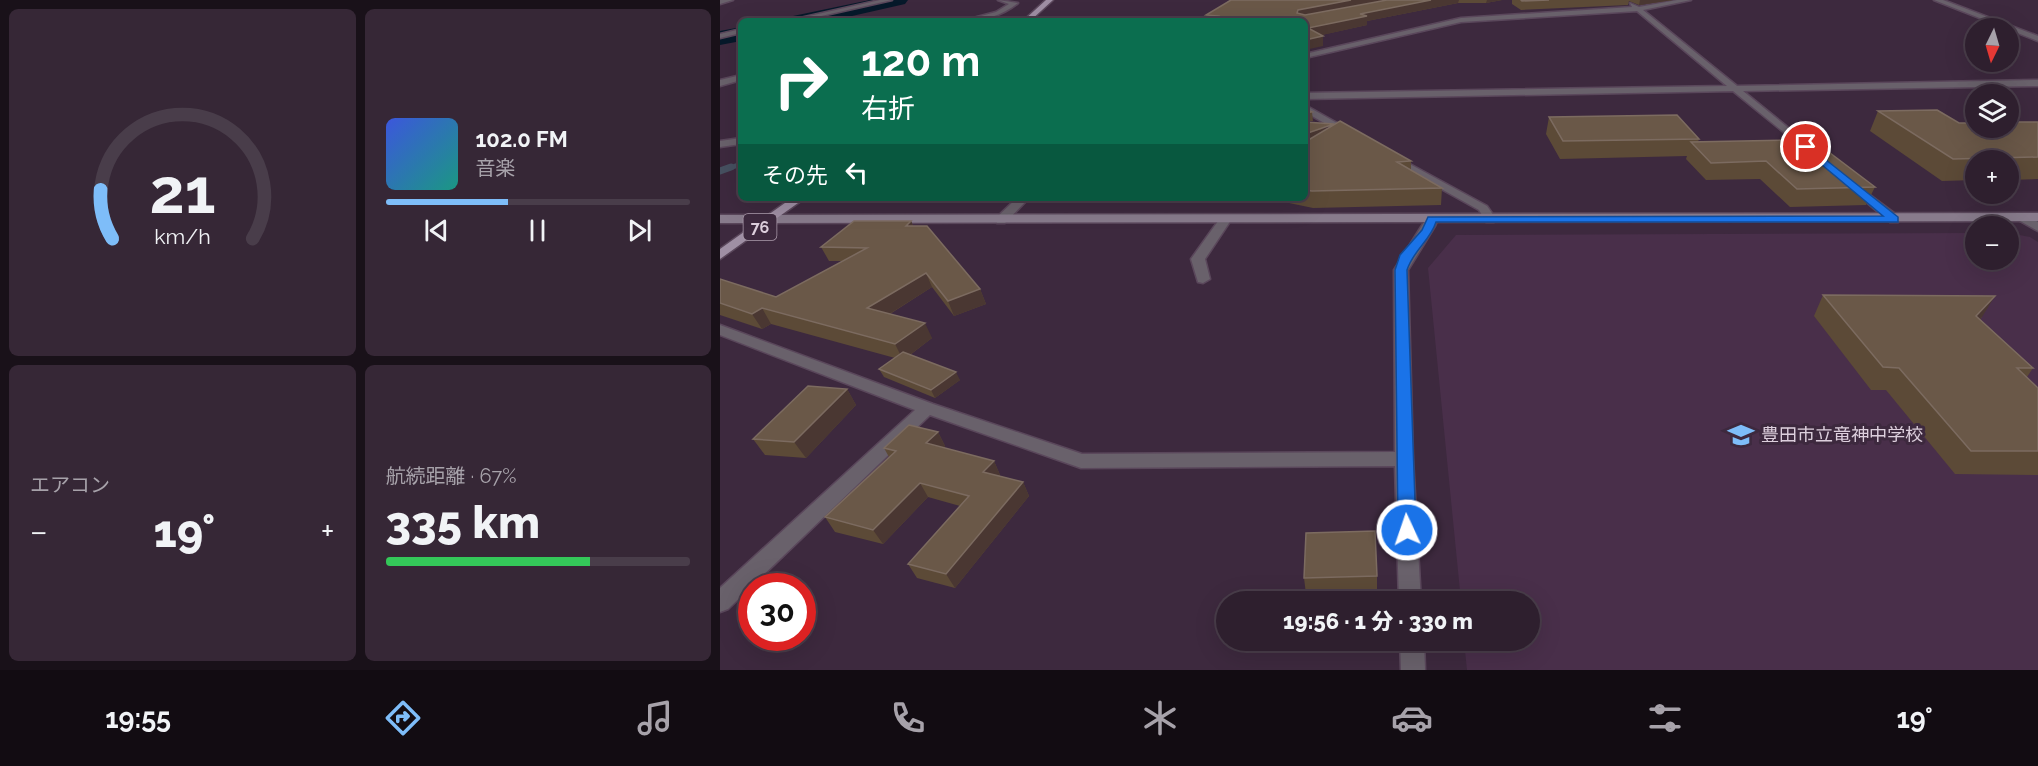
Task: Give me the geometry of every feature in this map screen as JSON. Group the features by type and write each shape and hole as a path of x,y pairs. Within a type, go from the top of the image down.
{"main road":[{"path":"1029,18 1050,0"},
{"name":"76","path":"720,255 795,201"}],"street":[{"path":"720,2 730,0"},
{"path":"804,18 889,0"},
{"path":"977,18 998,13 1015,3 1001,0"},
{"path":"1628,0 1841,176"},
{"path":"1308,55 1461,20 1637,9 1688,0"},
{"path":"1937,0 2038,39"},
{"path":"720,36 738,33"},
{"path":"720,82 738,78"},
{"path":"1308,96 2038,83"},
{"path":"1308,110 1358,138"},
{"path":"1316,126 1337,126"},
{"path":"720,136 736,142"},
{"path":"720,144 736,142"},
{"path":"1389,155 1483,208 1490,219"},
{"path":"1850,183 1894,219"},
{"path":"1001,220 1020,201"},
{"path":"720,219 2038,217"},
{"path":"2024,218 2038,227"},
{"path":"1410,591 1404,459 1401,270 1406,255 1428,231 1432,219"},
{"path":"1203,279 1198,259 1225,220"},
{"path":"720,330 927,408 1081,461 1404,459"},
{"path":"720,602 927,408"},
{"path":"1412,651 1413,670"}],"shaded area":[{"name":"豊田市立竜神中学校","path":"1965,233 1965,270 2019,270 2019,235 2030,237 2038,242 2038,670 1467,670 1465,651 1540,651 1540,591 1460,591 1428,268 1456,235"}],"building":[{"path":"1231,0 1351,0 1298,10 1297,13 1305,15 1387,0 1431,0 1360,14 1367,16 1308,28 1308,18 1214,18 1218,16 1206,15"},
{"path":"1308,28 1323,36 1308,39"},
{"path":"1937,110 1959,123 1965,123 1965,138 2019,138 2019,122 2038,122 2038,157 2019,157 2019,150 1965,150 1965,159 1953,159 1878,111"},
{"path":"1677,115 1699,139 1563,141 1549,117"},
{"path":"1340,121 1411,161 1397,162 1442,188 1308,190 1308,140"},
{"path":"1308,122 1334,124 1308,133"},
{"path":"1788,140 1805,153 1830,153 1875,187 1797,189 1766,161 1711,163 1691,142"},
{"path":"854,221 911,221 906,226 927,226 980,289 948,301 926,273 867,308 925,323 895,344 762,308 752,314 720,303 720,279 776,297 867,248 821,247"},
{"path":"1823,295 1995,296 1976,316 2033,368 2017,368 2038,388 2038,451 1971,451 1899,368 1883,367"},
{"path":"903,352 956,372 931,390 879,369"},
{"path":"808,386 847,389 794,442 753,439"},
{"path":"909,425 938,432 926,443 994,461 983,472 1023,482 946,574 908,564 969,496 920,483 873,530 825,517 896,451 884,448"},
{"path":"1375,531 1377,576 1304,578 1306,533"}],"waterway":[{"path":"815,18 898,0"},
{"path":"1208,18 1233,0"},
{"path":"720,38 738,35"},
{"path":"727,169 738,165"},
{"path":"720,171 731,167"}],"place":[{"name":"豊田市立竜神中学校","path":"1741,435"}],"route":[{"path":"1407,530 1401,270 1406,255 1428,231 1432,219 1894,219 1806,147"}]}
